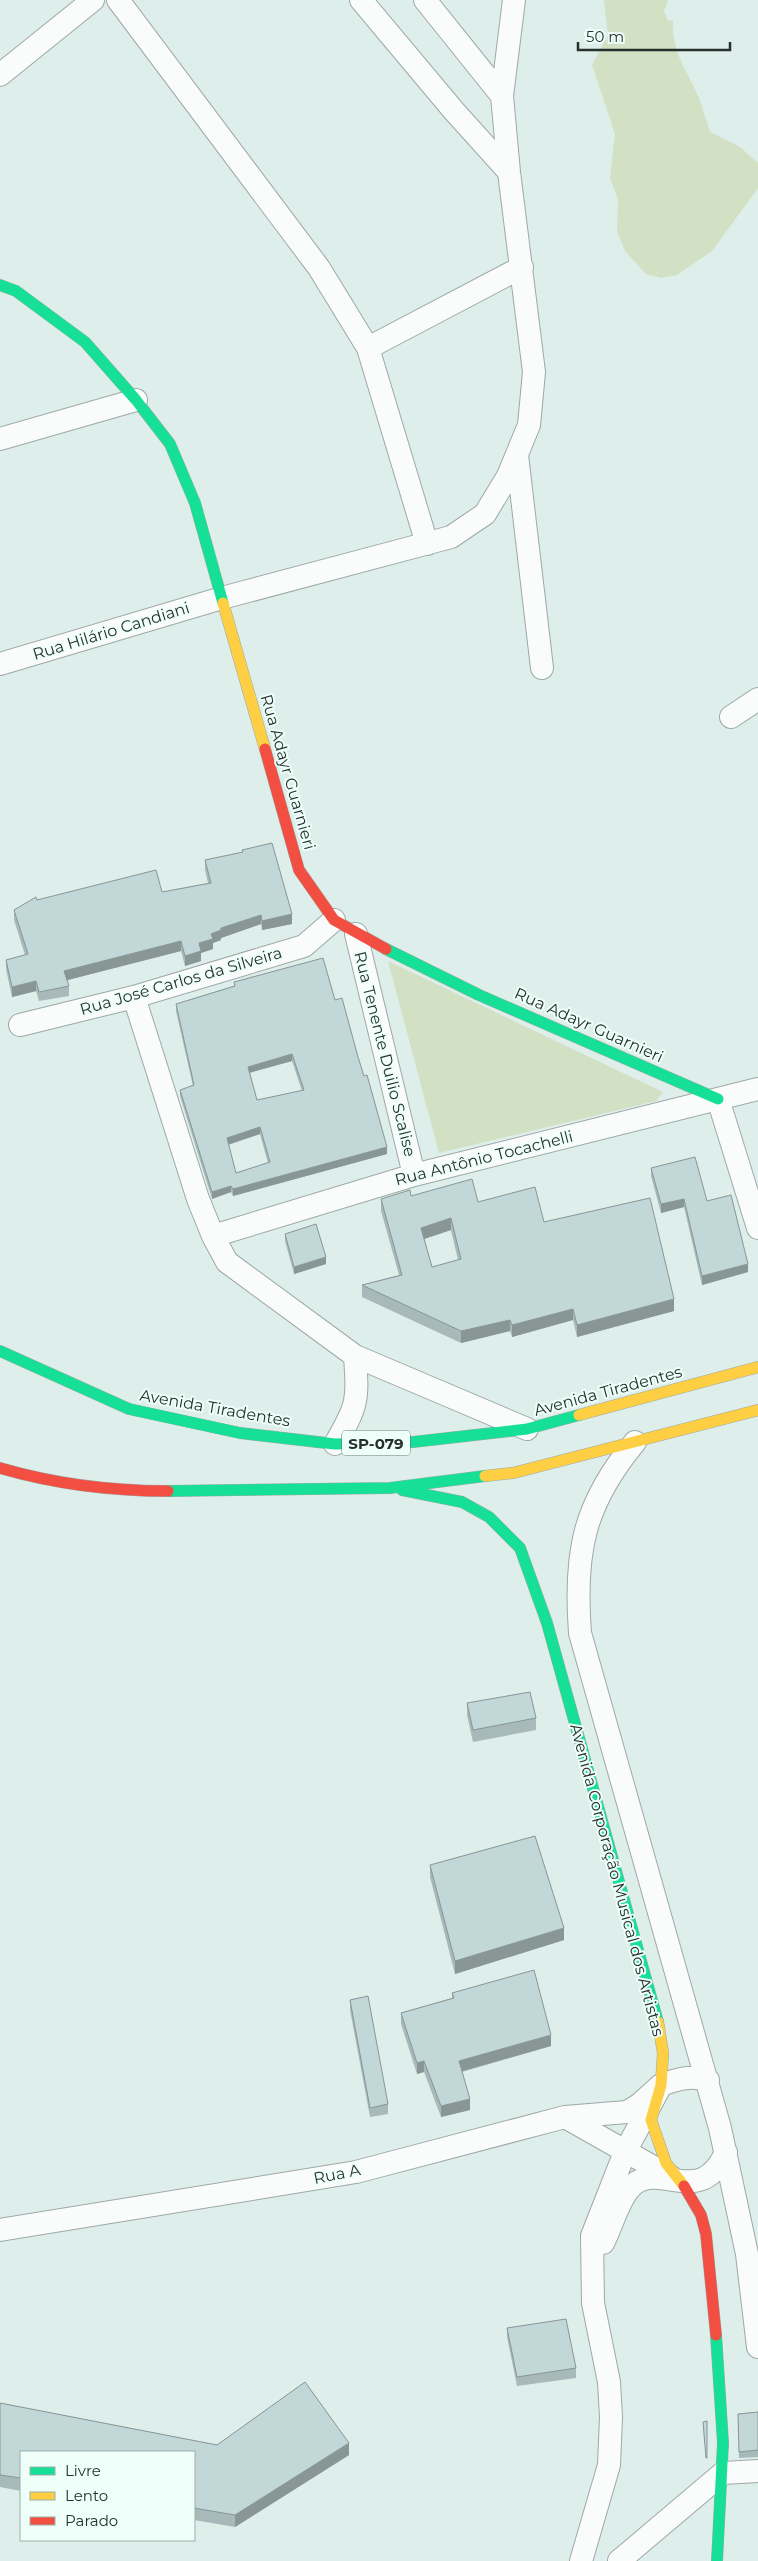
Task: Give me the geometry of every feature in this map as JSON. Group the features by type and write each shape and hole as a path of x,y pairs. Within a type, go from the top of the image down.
{"street":[{"path":"0,75 93,0"},
{"path":"118,0 319,268 368,348 427,544"},
{"path":"361,0 508,172"},
{"path":"425,0 502,96"},
{"name":"Rua Hilário Candiani","path":"0,664 222,598 452,537 485,514 508,476 530,425 534,372 522,267 508,172 502,96 514,0"},
{"path":"368,348 522,267"},
{"name":"Rua Adayr Guarnieri","path":"0,284 16,292 85,342 136,400 170,444 195,503 299,870 334,920 356,934 478,995 718,1099"},
{"path":"0,439 136,400"},
{"path":"517,455 542,668"},
{"path":"731,717 758,699"},
{"name":"Rua José Carlos da Silveira","path":"20,1025 134,997 304,946 334,920"},
{"name":"Rua Tenente Duilio Scalise","path":"356,934 414,1175"},
{"path":"134,997 198,1200 213,1236 227,1262 356,1356 527,1429"},
{"name":"Rua Antônio Tocachelli","path":"213,1236 414,1175 758,1088"},
{"path":"718,1099 758,1228"},
{"name":"Avenida Tiradentes","path":"0,1351 129,1409 240,1433 335,1444 413,1442 527,1429 758,1367"},
{"path":"335,1444 353,1413 358,1395 356,1356"},
{"path":"0,1468 38,1479 124,1491 390,1488 513,1473 758,1410"},
{"name":"Avenida Corporação Musical dos Artistas","path":"635,1442 614,1467 588,1517 578,1573 578,1614 583,1642 708,2080 726,2152 747,2254 758,2347"},
{"name":"Avenida Corporação Musical dos Artistas","path":"390,1488 462,1502 488,1516 520,1548 547,1623 658,2021 663,2053 661,2085 651,2120 666,2163 682,2183 701,2215 706,2234 720,2380 723,2473 717,2561"},
{"path":"547,1623 578,1614"},
{"path":"581,2561 608,2465 611,2417 609,2382 593,2303 592,2236 625,2152 661,2085 683,2077 708,2080"},
{"name":"Rua A","path":"0,2230 356,2172 565,2118 627,2112 640,2104 661,2085"},
{"path":"565,2118 682,2183"},
{"path":"593,2259 632,2185 651,2176 682,2183 710,2174 719,2167 726,2152"},
{"path":"619,2561 723,2473 758,2471"}],"green space":[{"path":"604,0 668,0 664,11 668,21 673,20 677,51 699,98 710,132 740,147 758,163 758,188 712,251 677,275 661,278 646,274 625,251 617,231 618,199 610,178 615,134 592,65 608,35"},
{"path":"388,961 663,1092 656,1101 439,1153"}],"building":[{"path":"272,843 292,914 262,921 261,915 221,928 221,930 211,934 213,939 199,943 201,951 185,956 181,941 64,971 69,986 39,992 36,981 12,987 6,960 28,954 14,910 36,897 37,900 156,870 162,892 211,883 205,860 243,852 242,850"},
{"path":"323,958 335,1000 342,998 358,1057 364,1076 367,1075 387,1147 233,1189 231,1186 212,1192 180,1090 194,1085 176,1004 235,986 234,982","holes":["292,1054 304,1090 257,1100 248,1067","260,1127 270,1162 236,1173 227,1138"]},
{"path":"695,1157 707,1201 731,1195 748,1264 702,1276 684,1199 661,1204 651,1168"},
{"path":"472,1179 478,1202 535,1187 544,1222 650,1198 674,1299 577,1325 573,1309 512,1325 510,1320 461,1331 362,1285 402,1275 381,1199 410,1190 411,1196","holes":["451,1218 461,1259 432,1267 421,1228"]},
{"path":"316,1224 326,1257 294,1267 285,1234"},
{"path":"530,1692 536,1718 473,1730 467,1703"},
{"path":"535,1836 564,1928 455,1961 430,1865"},
{"path":"534,1970 551,2035 459,2061 470,2099 441,2106 424,2061 417,2063 401,2013 454,1998 452,1993"},
{"path":"368,1996 388,2104 370,2108 350,2000"},
{"path":"566,2319 576,2368 517,2377 507,2328"},
{"path":"305,2382 349,2443 235,2515 195,2508 195,2451 20,2451 20,2478 0,2475 0,2403 217,2445"},
{"path":"758,2412 758,2450 739,2452 738,2414"},
{"path":"707,2421 707,2458 706,2458 703,2422"}],"traffic: fast":[{"path":"0,285 16,291 85,342 136,400 170,444 195,503 223,603"},
{"path":"386,949 479,995 718,1099"},
{"path":"0,1351 129,1409 240,1433 335,1444 413,1442 527,1429 579,1415"},
{"path":"168,1491 390,1488 485,1476"},
{"path":"402,1490 462,1502 489,1517 520,1548 547,1623 658,2022"},
{"path":"716,2335 723,2443 717,2561"}],"traffic: slow":[{"path":"223,603 265,749"},
{"path":"579,1415 758,1367"},
{"path":"485,1476 513,1473 758,1410"},
{"path":"658,2022 663,2053 661,2085 651,2120 666,2163 684,2186"}],"traffic: jam":[{"path":"265,749 299,870 334,920 386,949"},
{"path":"0,1468 21,1474 83,1485 125,1490 168,1491"},
{"path":"684,2186 701,2215 706,2234 716,2335"}]}
